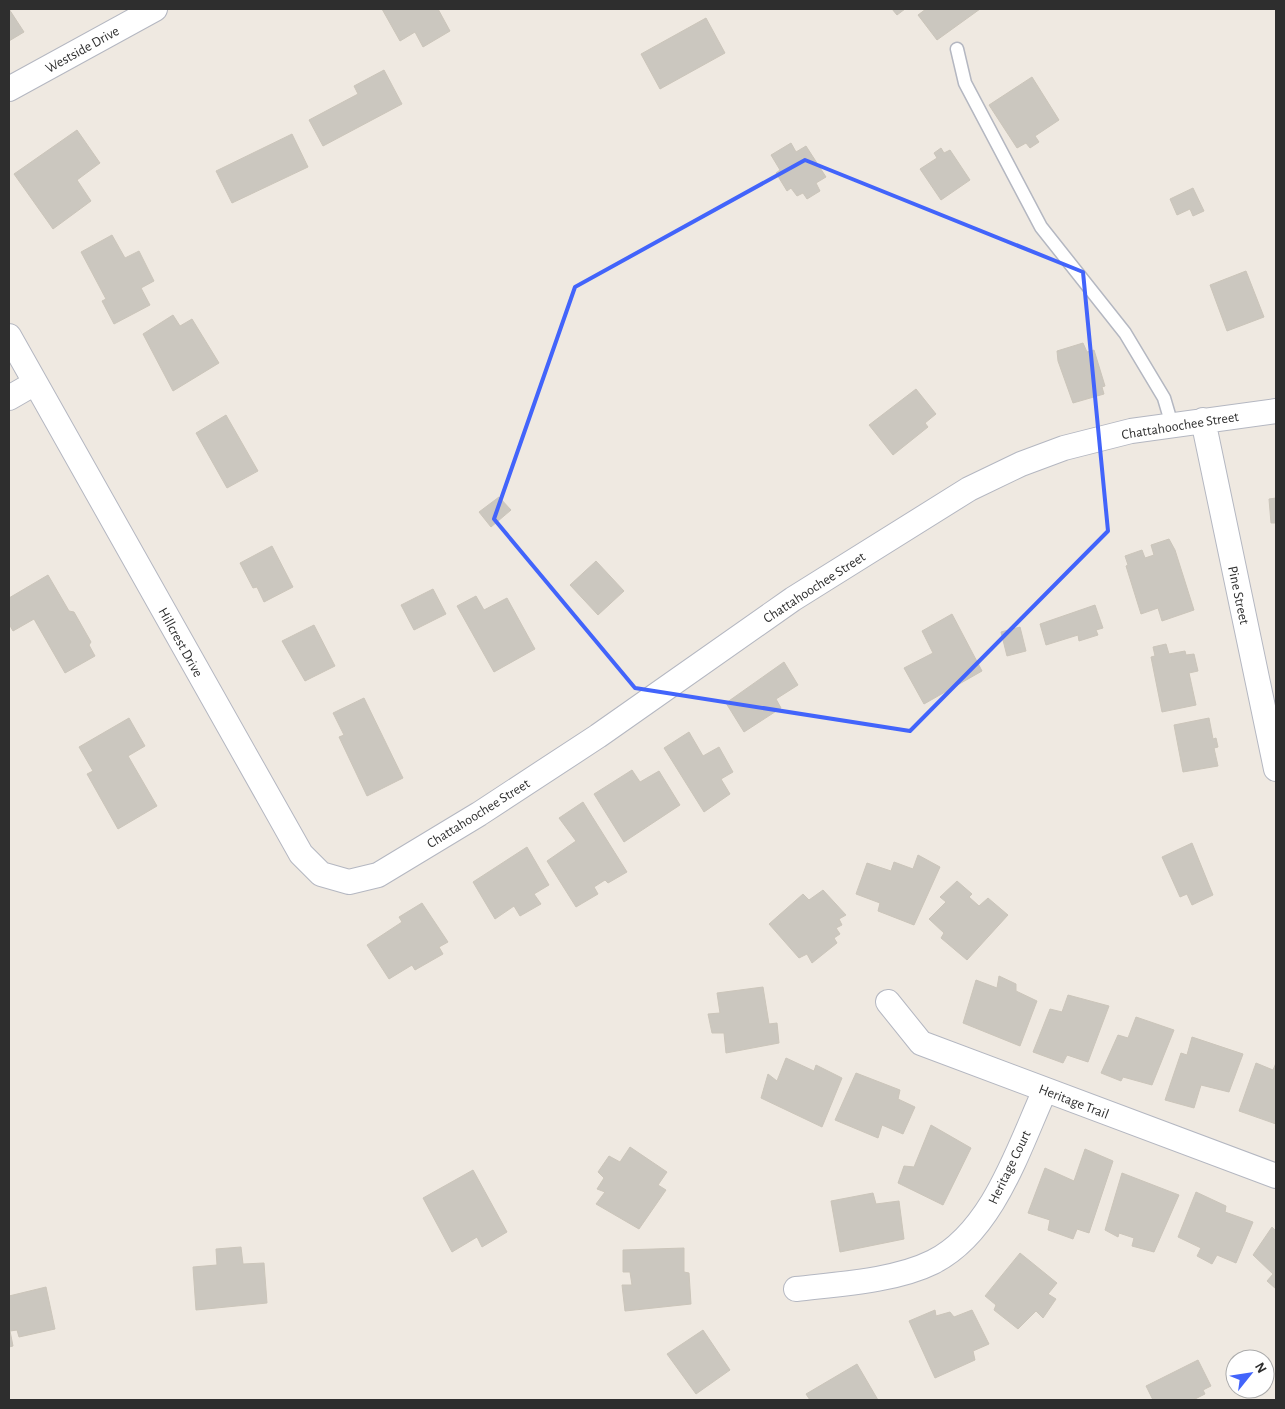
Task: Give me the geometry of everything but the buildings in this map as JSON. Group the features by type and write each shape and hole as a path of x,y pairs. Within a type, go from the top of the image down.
{"street":[{"name":"Westside Drive","path":"9,89 155,9"},
{"name":"Hillcrest Drive","path":"9,336 301,854 321,874 348,882 378,875 396,865"},
{"path":"9,398 35,383"},
{"name":"Chattahoochee Street","path":"396,865 479,814 598,736 792,599 969,489 1021,464 1064,448 1131,431 1276,411"},
{"name":"Pine Street","path":"1203,420 1276,769"},
{"name":"Heritage Trail","path":"888,1002 921,1043 1276,1176"},
{"name":"Heritage Court","path":"796,1289 884,1278 933,1262 965,1240 995,1199 1045,1090"}],"lane":[{"path":"957,49 965,83 1041,227 1125,333 1164,398 1172,425"}],"highlighted area":[{"path":"805,160 1083,272 1108,531 910,731 635,688 494,519 575,287"}]}
